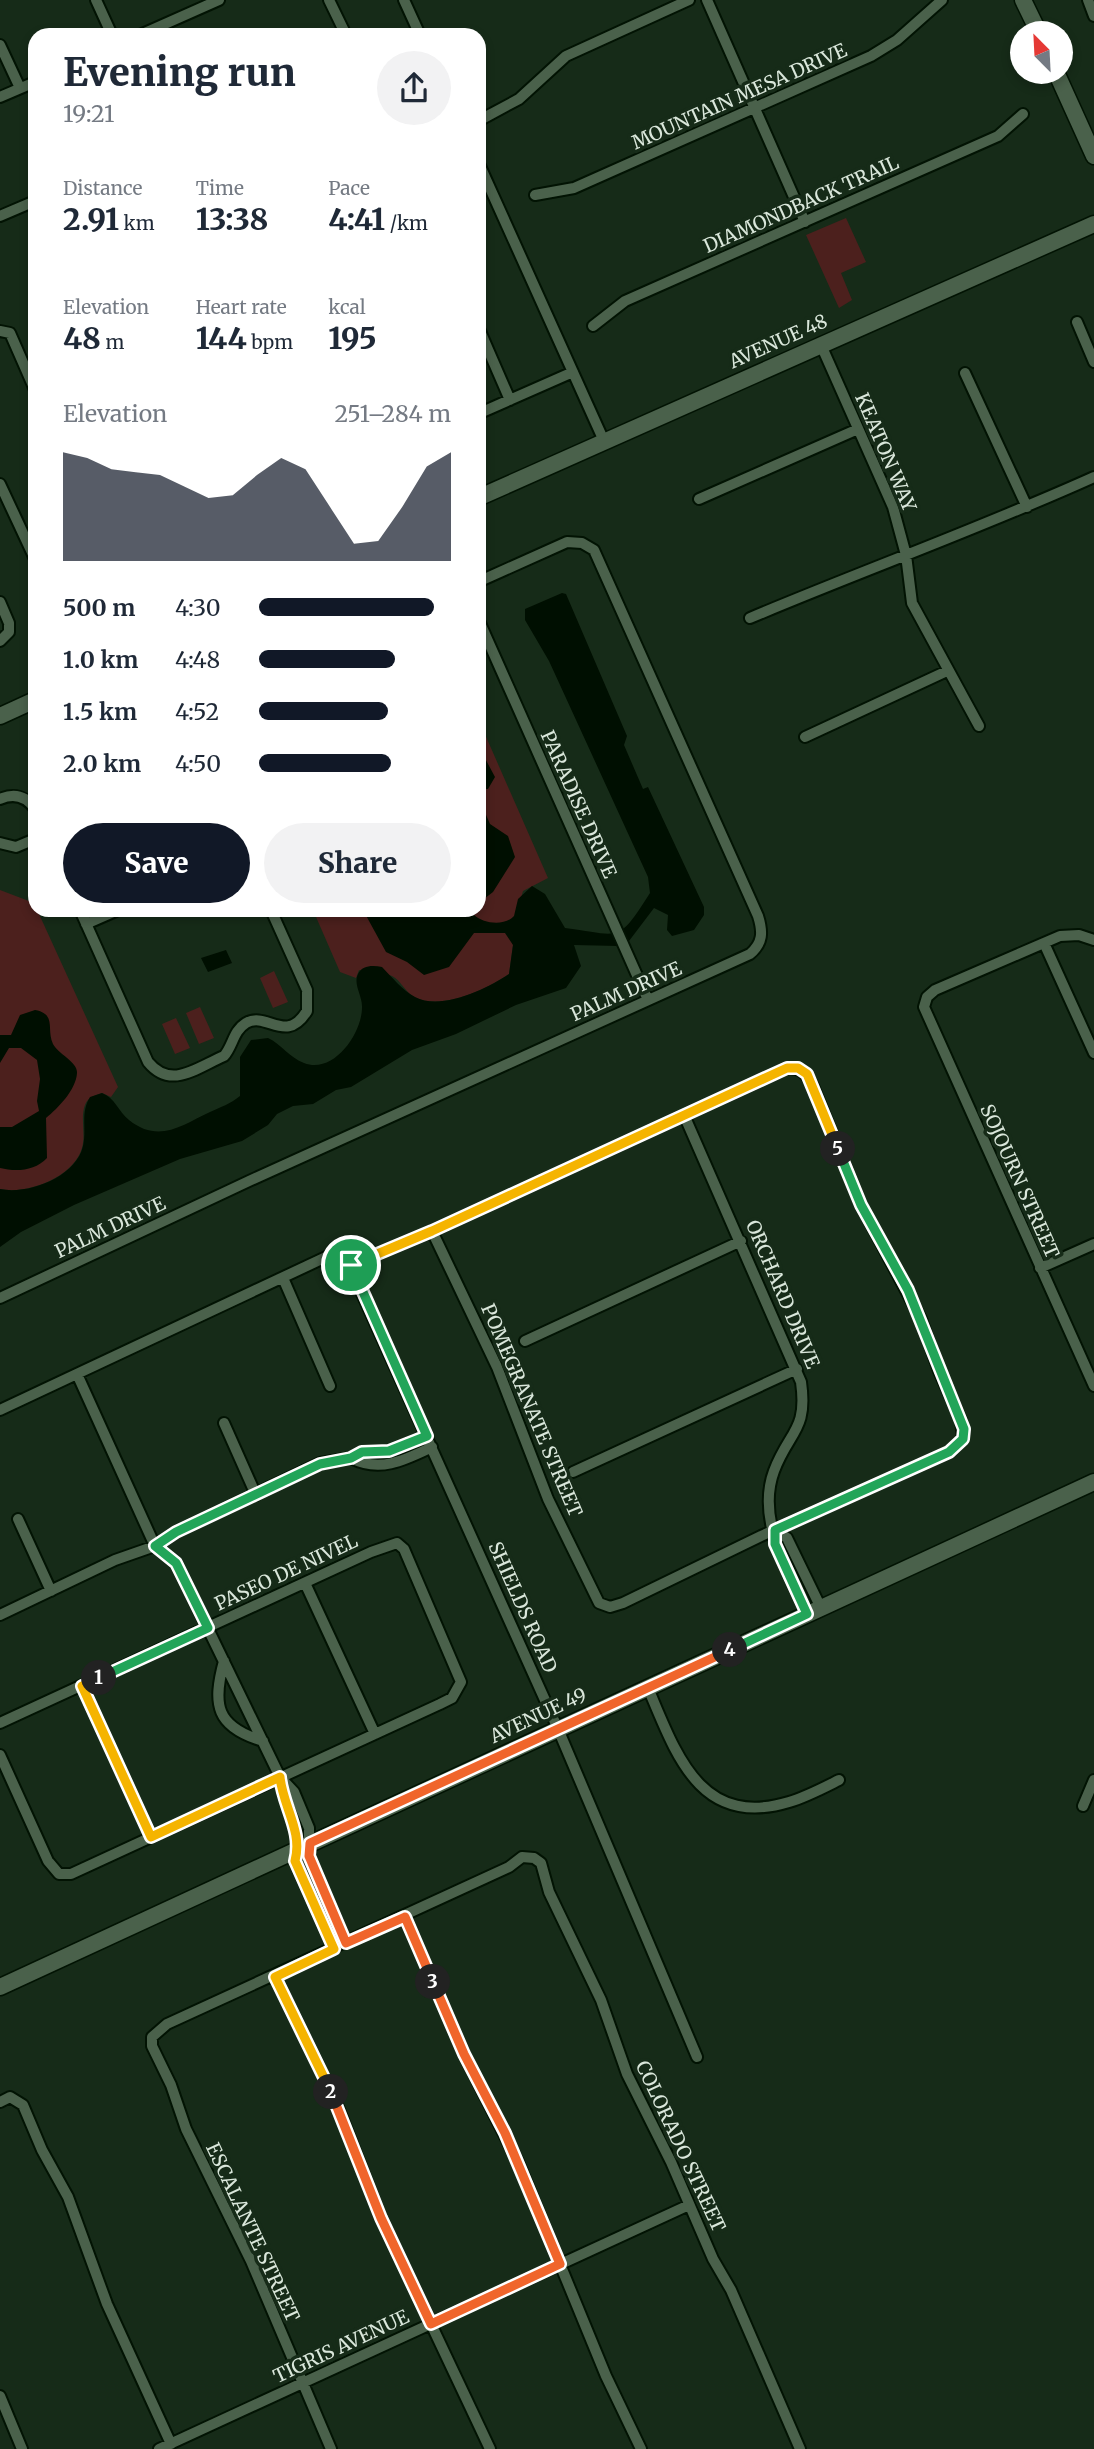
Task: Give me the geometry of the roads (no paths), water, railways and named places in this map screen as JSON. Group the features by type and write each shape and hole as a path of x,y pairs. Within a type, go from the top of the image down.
{"street":[{"path":"96,0 109,28"},
{"path":"329,0 343,28"},
{"path":"404,0 417,28"},
{"path":"486,117 519,99 566,56 689,0"},
{"path":"707,0 806,222"},
{"name":"MOUNTAIN MESA DRIVE","path":"535,195 574,188 881,51 943,0"},
{"path":"1023,0 1033,21"},
{"path":"1088,0 1094,16"},
{"path":"155,28 215,1"},
{"path":"0,45 20,88"},
{"path":"1061,84 1094,156"},
{"path":"0,97 28,85"},
{"name":"DIAMONDBACK TRAIL","path":"593,326 625,301 998,136 1023,114"},
{"path":"486,179 604,441"},
{"path":"0,216 28,204"},
{"name":"AVENUE 48","path":"486,494 1094,224"},
{"path":"1077,322 1094,362"},
{"path":"0,331 10,333 28,374"},
{"path":"486,345 510,400"},
{"name":"KEATON WAY","path":"821,345 893,507 906,555 912,603 979,726"},
{"path":"486,410 573,372"},
{"path":"965,373 1027,507"},
{"path":"699,499 858,429"},
{"path":"750,618 906,555 935,546 1094,477"},
{"path":"0,484 28,544"},
{"name":"PALM DRIVE","path":"0,1298 249,1181 750,954 762,939 758,916 594,550 582,542 567,542 486,578"},
{"path":"0,602 9,623 9,632 0,641"},
{"name":"PARADISE DRIVE","path":"486,637 648,1000"},
{"path":"805,737 947,671"},
{"path":"0,716 28,703"},
{"path":"0,799 16,796 28,802"},
{"path":"0,843 16,846 28,842"},
{"path":"83,917 148,1062 159,1074 177,1077 224,1056 235,1035 246,1023 257,1020 287,1027 296,1024 307,1011 307,990 274,917"},
{"path":"86,925 103,917"},
{"path":"1094,940 1079,935 1060,936 1044,943 1094,1053"},
{"name":"SOJOURN STREET","path":"1044,943 935,990 927,998 924,1007 1094,1386"},
{"path":"351,1265 432,1231 787,1068 798,1068 807,1074 813,1086 861,1205 921,1319 939,1371 964,1429 963,1439 949,1452 775,1530"},
{"name":"ORCHARD DRIVE","path":"684,1115 797,1369 803,1393 802,1422 774,1472 769,1492 770,1517 775,1530 787,1538 814,1611"},
{"name":"POMEGRANATE STREET","path":"432,1231 498,1367 548,1499 599,1602 610,1607 623,1603 775,1530"},
{"path":"525,1341 741,1241"},
{"path":"1040,1268 1094,1244"},
{"name":"SHIELDS ROAD","path":"283,1278 333,1255 339,1255 351,1265 558,1729 697,2057"},
{"path":"0,1410 283,1278 330,1386"},
{"path":"573,1472 797,1369"},
{"path":"77,1374 155,1546 176,1563 280,1777 294,1792 309,1828 295,1861 334,1949"},
{"path":"223,1423 256,1495"},
{"path":"0,1615 115,1560 155,1546 176,1532 320,1464 351,1458 362,1452 389,1451 427,1436"},
{"path":"351,1458 376,1466 432,1447"},
{"name":"AVENUE 49","path":"0,1987 1094,1482"},
{"path":"18,1519 51,1591"},
{"name":"PASEO DE NIVEL","path":"0,1723 386,1545 397,1543 404,1549 457,1667 460,1689 440,1704 376,1734"},
{"path":"0,1755 48,1861 59,1874 71,1874 376,1734 306,1583"},
{"path":"224,1661 217,1692 222,1714 234,1731 263,1741"},
{"path":"82,1686 151,1837"},
{"path":"648,1688 680,1763 700,1787 721,1802 752,1809 789,1802 839,1780"},
{"path":"1083,1806 1094,1780"},
{"path":"304,1845 346,1943"},
{"name":"COLORADO STREET","path":"405,1917 509,1867 522,1857 534,1858 541,1863 549,1892 601,2000 627,2074 750,2332 800,2449"},
{"path":"490,2449 381,2218 336,2102 275,1977 405,1917 464,2054 510,2143 606,2376 641,2449"},
{"name":"ESCALANTE STREET","path":"275,1977 159,2030 152,2037 152,2046 171,2085 200,2161 251,2261 331,2449"},
{"path":"0,2102 10,2097 19,2099 68,2197 107,2304 172,2444"},
{"name":"TIGRIS AVENUE","path":"159,2449 689,2205"},
{"path":"0,2396 22,2449"}]}
